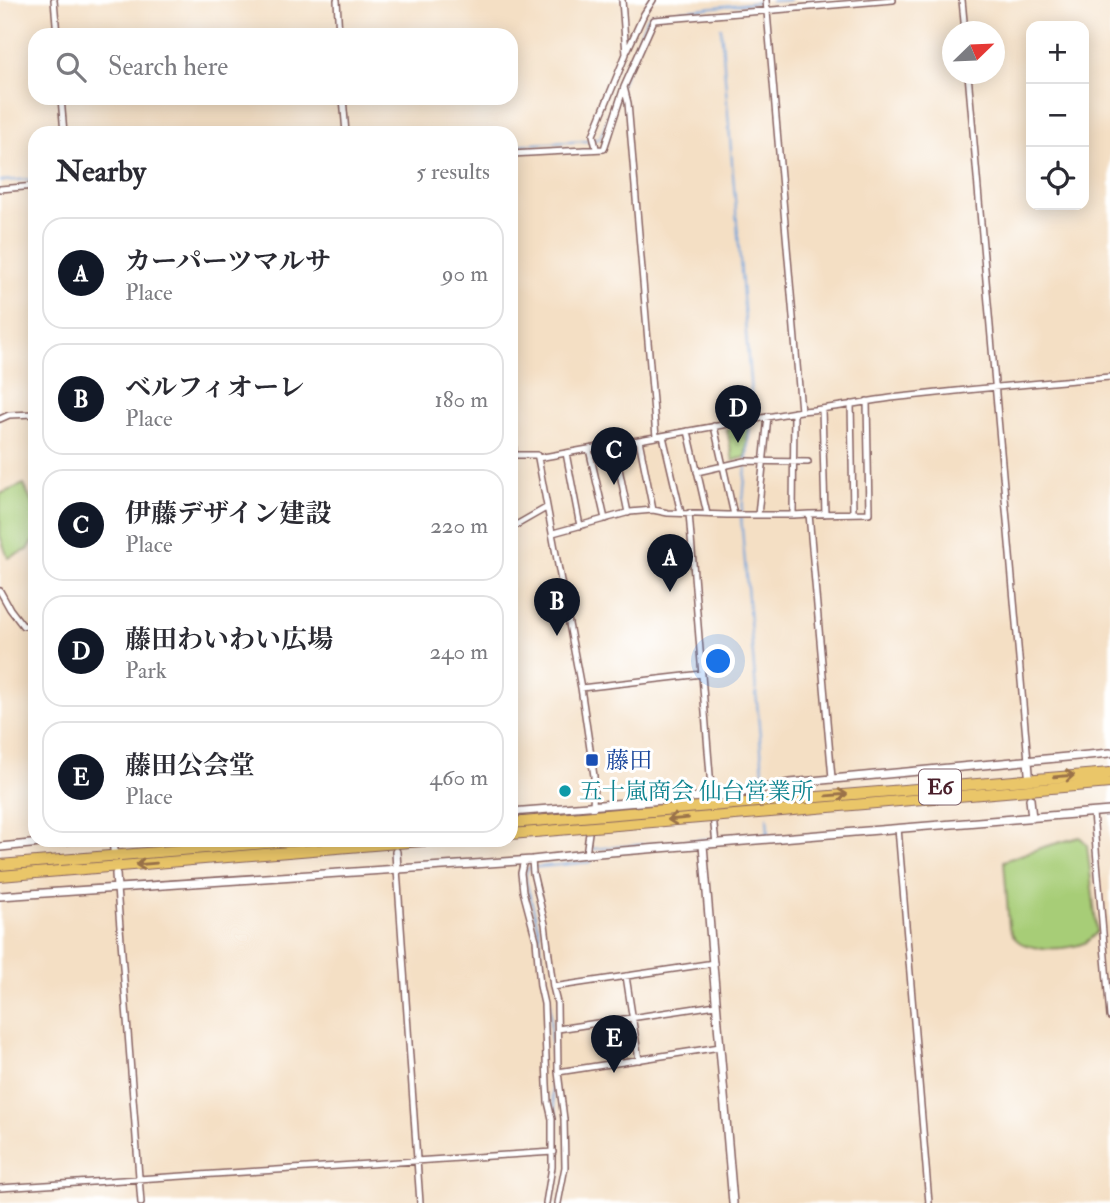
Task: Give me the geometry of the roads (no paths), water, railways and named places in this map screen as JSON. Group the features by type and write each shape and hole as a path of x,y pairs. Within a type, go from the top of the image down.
{"highway":[{"name":"E6","path":"518,833 1110,773"},
{"name":"E6","path":"518,823 1110,783"},
{"path":"0,865 219,847"},
{"path":"0,876 350,847"}],"street":[{"path":"54,0 56,28"},
{"path":"337,0 339,28"},
{"path":"622,0 626,54"},
{"path":"595,146 594,137 626,54 643,14 653,0"},
{"path":"766,0 797,411 793,515"},
{"path":"518,153 595,146 604,149 624,87 654,20 893,0"},
{"path":"962,0 964,21"},
{"path":"969,84 1029,773"},
{"path":"624,87 628,103 660,436 681,513"},
{"path":"62,105 63,126"},
{"path":"344,105 346,126"},
{"path":"0,189 28,187"},
{"path":"538,458 768,416 867,401 1110,377"},
{"path":"552,533 628,513 653,510 668,513 740,515 869,513 867,401"},
{"path":"851,404 853,512"},
{"path":"822,409 825,514"},
{"path":"0,417 28,414"},
{"path":"758,515 768,416"},
{"path":"715,426 722,466 740,515"},
{"path":"688,431 707,514"},
{"path":"639,440 653,510"},
{"path":"614,444 628,513"},
{"path":"589,449 605,519"},
{"path":"566,453 580,526"},
{"path":"518,455 537,455 538,458 581,688 594,776 593,807 586,854"},
{"path":"697,472 748,461 808,462"},
{"path":"518,524 546,508"},
{"path":"689,513 715,839"},
{"path":"810,514 832,778"},
{"path":"0,591 23,626 28,626"},
{"path":"581,688 702,674"},
{"path":"518,812 729,795 832,778 1110,753"},
{"path":"1030,799 1032,818"},
{"path":"0,896 530,861 703,845 715,839 1110,811"},
{"path":"1093,813 1110,1017"},
{"path":"898,828 929,1203"},
{"path":"0,847 28,844"},
{"path":"703,845 733,1203"},
{"path":"396,852 420,1203"},
{"path":"530,861 545,924 556,1003 565,1167 558,1203"},
{"path":"530,861 521,873 536,940 544,1004 548,1102 552,1119 552,1167 546,1203"},
{"path":"116,874 141,1203"},
{"path":"553,987 714,963"},
{"path":"626,976 639,1060"},
{"path":"558,1029 716,1005"},
{"path":"558,1072 720,1047"},
{"path":"0,1188 553,1152"}],"waterway":[{"path":"771,1 790,0"},
{"path":"518,145 589,141 600,138 646,19 651,14 760,2"},
{"path":"721,28 751,418"},
{"path":"0,181 28,179"},
{"path":"742,512 750,423"},
{"path":"741,517 764,784"},
{"path":"592,849 768,834 767,817"},
{"path":"551,1203 559,1169 557,1118 552,1096 550,1004 539,931 525,876 528,868 591,862 591,858"}],"place":[{"name":"藤田わいわい広場","path":"738,443"},
{"name":"伊藤デザイン建設","path":"614,485"},
{"name":"カーパーツマルサ","path":"670,592"},
{"name":"ベルフィオーレ","path":"557,636"},
{"name":"藤田","path":"592,760"},
{"name":"五十嵐商会 仙台営業所","path":"565,791"},
{"name":"藤田公会堂","path":"614,1073"}]}
